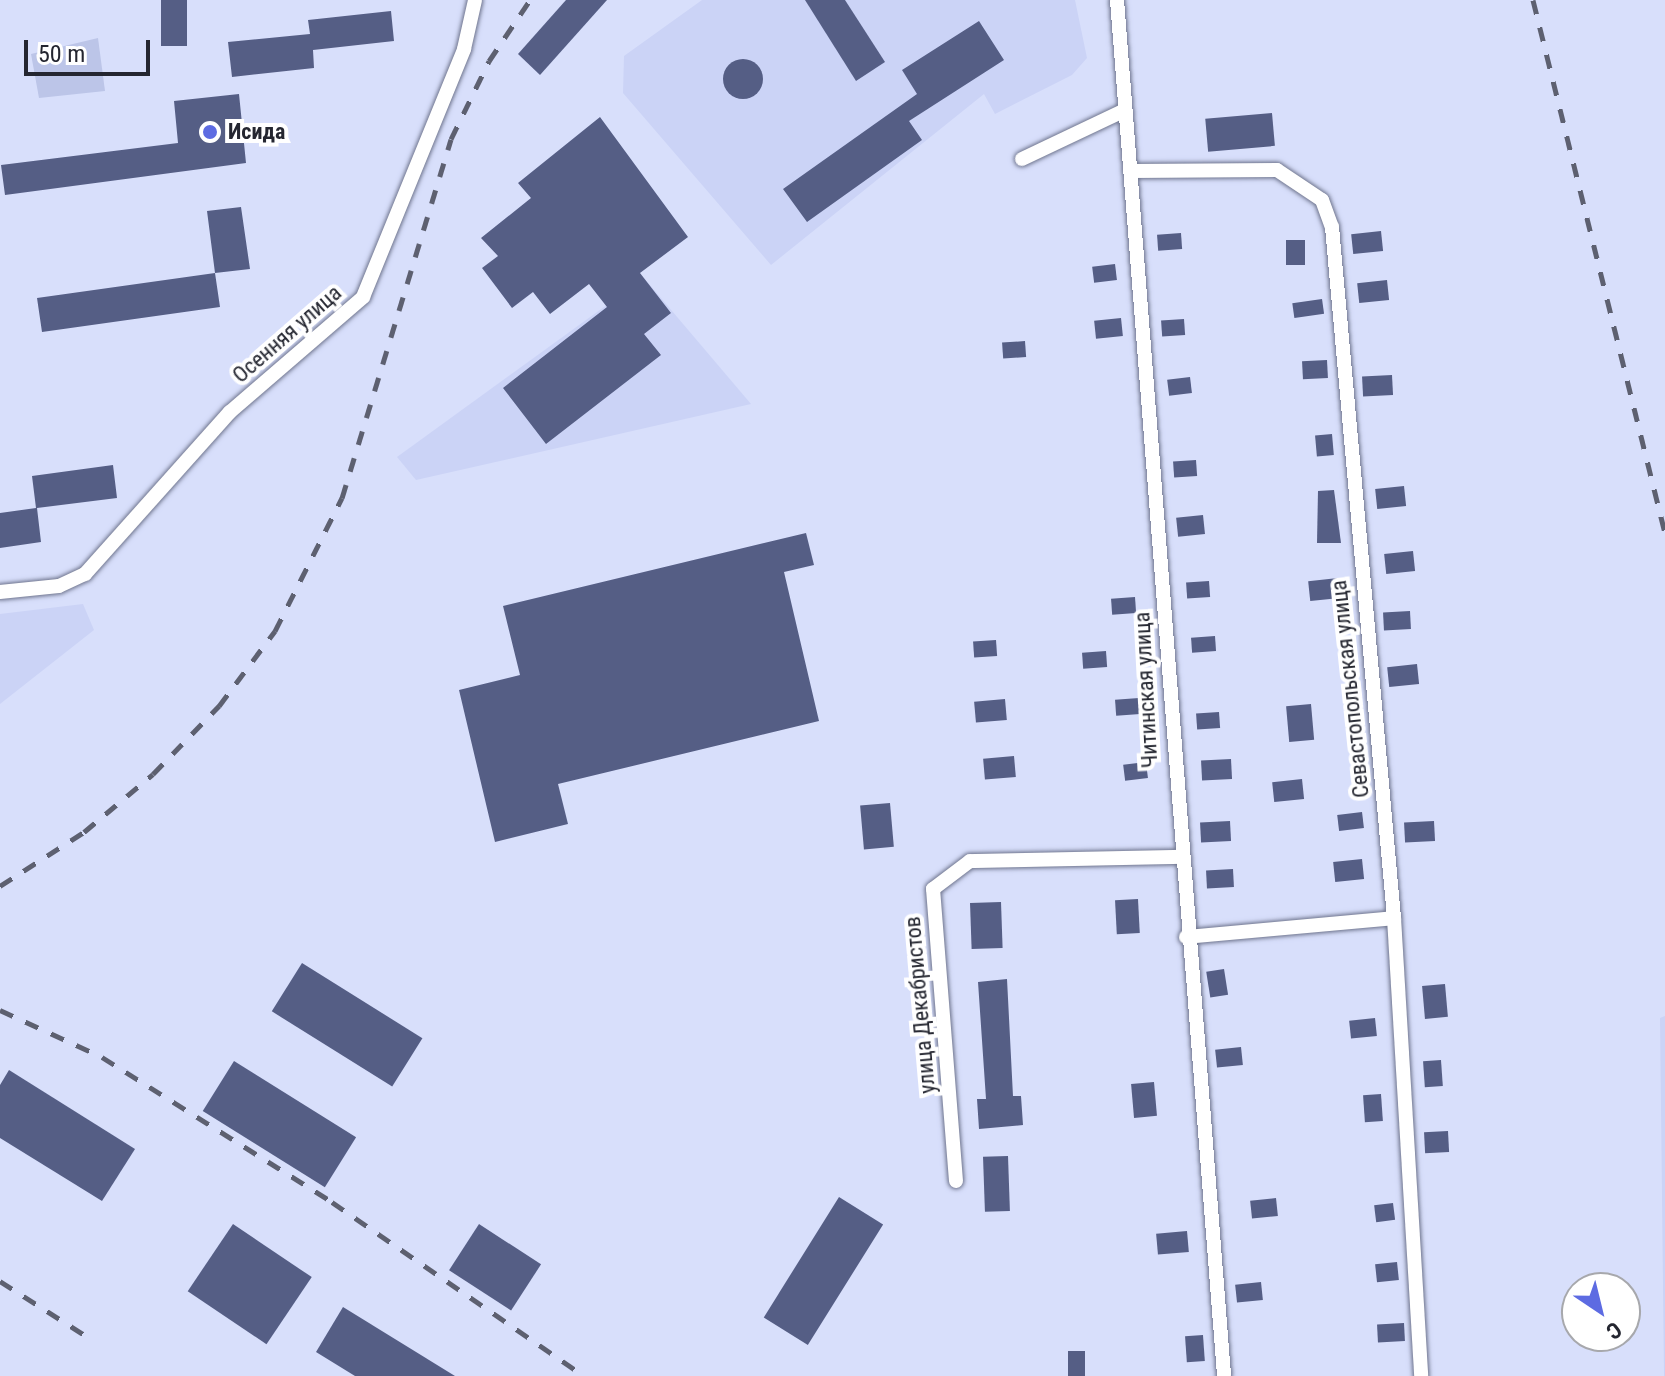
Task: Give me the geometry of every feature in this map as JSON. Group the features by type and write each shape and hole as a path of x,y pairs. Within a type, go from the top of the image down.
{"street":[{"name":"Осенняя улица","path":"0,592 59,586 85,574 230,412 363,297 464,49 475,0"},
{"name":"Читинская улица","path":"1117,0 1178,857 1224,1376"},
{"path":"1022,159 1125,110"},
{"name":"Севастопольская улица","path":"1131,171 1277,170 1322,200 1332,227 1394,918 1421,1376"},
{"name":"улица Декабристов","path":"956,1181 933,889 970,861 1178,857"},
{"path":"1186,937 1394,918"}],"shaded area":[{"path":"702,0 1075,0 1087,58 1072,75 995,114 984,94 771,265 623,93 624,56"},
{"path":"98,38 105,91 39,98 31,54"},
{"path":"644,278 751,404 416,480 397,457"},
{"path":"83,604 94,630 0,704 0,614"},
{"path":"1665,1016 1665,1376 1664,1376 1660,1018"}],"building":[{"path":"161,0 187,0 187,46 161,46"},
{"path":"566,0 607,0 540,75 518,54"},
{"path":"805,0 845,0 885,62 856,81"},
{"path":"391,11 394,41 313,50 314,68 232,77 228,42 310,34 308,20"},
{"path":"979,21 1004,60 909,121 922,140 807,222 783,189 917,94 902,70"},
{"path":"743,59 757,65 763,79 757,93 743,99 729,93 723,79 729,65"},
{"path":"239,94 246,163 5,195 1,165 178,143 174,101"},
{"path":"1272,113 1275,146 1208,152 1205,119"},
{"path":"600,117 688,237 640,273 671,313 644,334 661,355 546,444 503,388 607,307 589,284 550,314 533,292 512,308 482,268 498,256 481,238 531,198 518,183"},
{"path":"241,207 250,269 215,273 207,211"},
{"path":"1381,231 1383,251 1353,254 1351,234"},
{"path":"1181,233 1182,249 1158,251 1157,235"},
{"path":"1286,240 1305,240 1305,265 1286,265"},
{"path":"1115,264 1117,280 1094,283 1092,267"},
{"path":"215,273 220,307 42,332 37,298"},
{"path":"1387,280 1389,300 1359,303 1357,283"},
{"path":"1322,299 1324,314 1294,318 1292,303"},
{"path":"1121,318 1123,336 1096,339 1094,321"},
{"path":"1184,319 1185,335 1162,337 1161,321"},
{"path":"1025,341 1026,357 1003,359 1002,343"},
{"path":"1327,360 1328,378 1303,379 1302,361"},
{"path":"1392,375 1393,395 1363,397 1362,377"},
{"path":"1190,377 1192,393 1169,396 1167,380"},
{"path":"1332,434 1334,455 1317,456 1315,435"},
{"path":"1196,460 1197,476 1174,478 1173,462"},
{"path":"113,465 117,498 37,508 41,542 0,548 0,513 36,508 32,476"},
{"path":"1404,486 1406,506 1377,509 1375,489"},
{"path":"1334,490 1341,543 1317,543 1318,491"},
{"path":"1203,515 1205,534 1178,537 1176,518"},
{"path":"806,533 814,565 784,572 819,721 558,784 568,824 495,842 459,690 520,675 503,606"},
{"path":"1413,551 1415,571 1386,574 1384,554"},
{"path":"1338,578 1340,598 1310,601 1308,581"},
{"path":"1209,581 1210,597 1187,599 1186,583"},
{"path":"1135,597 1136,613 1112,615 1111,599"},
{"path":"1410,611 1411,629 1384,630 1383,612"},
{"path":"1215,636 1216,651 1192,653 1191,638"},
{"path":"996,640 997,656 974,658 973,642"},
{"path":"1106,651 1107,667 1083,669 1082,653"},
{"path":"1417,664 1419,684 1389,687 1387,667"},
{"path":"1139,698 1140,714 1116,716 1115,700"},
{"path":"1005,699 1007,720 976,723 974,702"},
{"path":"1311,704 1314,740 1289,742 1286,706"},
{"path":"1219,712 1220,728 1197,730 1196,714"},
{"path":"1014,756 1016,777 985,780 983,759"},
{"path":"1231,759 1232,779 1202,781 1201,761"},
{"path":"1146,762 1148,778 1125,781 1123,765"},
{"path":"1302,779 1304,799 1274,802 1272,782"},
{"path":"890,803 894,847 864,849 860,806"},
{"path":"1362,812 1364,828 1339,831 1337,815"},
{"path":"1230,821 1231,841 1201,843 1200,823"},
{"path":"1434,821 1435,841 1405,843 1404,823"},
{"path":"1362,859 1364,879 1335,882 1333,862"},
{"path":"1233,869 1234,887 1207,888 1206,870"},
{"path":"1138,899 1140,933 1117,934 1115,900"},
{"path":"1001,902 1003,948 972,949 970,903"},
{"path":"302,963 422,1038 392,1087 272,1011"},
{"path":"1224,969 1228,995 1210,997 1206,972"},
{"path":"1007,979 1013,1096 1021,1096 1023,1125 979,1129 977,1099 986,1099 978,982"},
{"path":"1445,984 1448,1017 1425,1019 1422,986"},
{"path":"1375,1018 1377,1036 1351,1039 1349,1021"},
{"path":"1241,1047 1243,1065 1217,1068 1215,1050"},
{"path":"1441,1060 1443,1086 1425,1087 1423,1061"},
{"path":"234,1061 356,1137 325,1187 203,1111"},
{"path":"9,1070 135,1149 102,1201 0,1138 0,1085"},
{"path":"1154,1082 1157,1116 1134,1118 1131,1084"},
{"path":"1381,1094 1383,1121 1365,1122 1363,1095"},
{"path":"1448,1131 1449,1152 1425,1153 1424,1132"},
{"path":"1008,1156 1010,1211 985,1212 983,1157"},
{"path":"839,1197 883,1225 808,1345 764,1317"},
{"path":"1276,1198 1278,1216 1252,1219 1250,1201"},
{"path":"1393,1203 1395,1220 1376,1222 1374,1205"},
{"path":"233,1224 312,1277 266,1344 188,1291"},
{"path":"479,1224 541,1264 511,1310 449,1270"},
{"path":"1187,1231 1189,1252 1158,1255 1156,1234"},
{"path":"1397,1262 1399,1280 1377,1282 1375,1264"},
{"path":"1261,1282 1263,1300 1237,1303 1235,1285"},
{"path":"343,1307 455,1376 355,1376 316,1352"},
{"path":"1404,1323 1405,1341 1378,1342 1377,1324"},
{"path":"1203,1335 1205,1361 1187,1362 1185,1336"},
{"path":"1068,1351 1085,1351 1085,1376 1068,1376"}],"railway":[{"path":"0,886 84,832 153,774 219,706 275,631 342,498 451,139 489,61 530,0"},
{"path":"1533,0 1665,533"},
{"path":"0,1010 102,1057 332,1202 584,1376"},
{"path":"0,1281 91,1339"}],"place":[{"name":"Исида","path":"210,132"}]}
